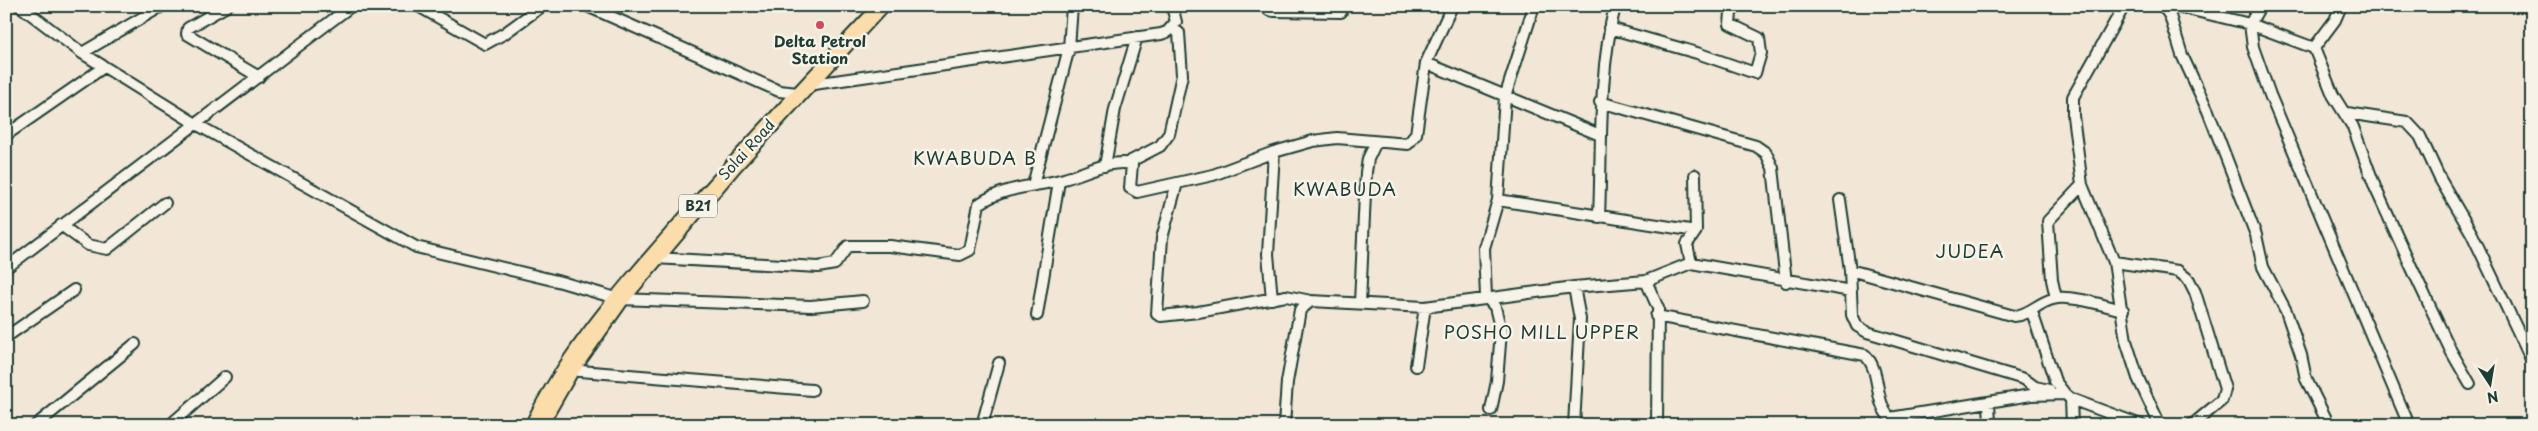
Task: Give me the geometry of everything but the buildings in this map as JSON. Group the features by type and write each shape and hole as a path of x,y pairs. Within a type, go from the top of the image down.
{"highway":[{"name":"Solai Road","path":"536,425 568,370 619,299 732,166 802,89 882,6"}],"street":[{"path":"20,6 104,68 196,124 416,247 552,280 619,299 811,306 863,301"},
{"path":"82,53 162,6"},
{"path":"226,6 194,23 188,28 186,34 259,77"},
{"path":"6,268 351,6"},
{"path":"418,6 485,44 505,33 542,6"},
{"path":"587,6 779,91 1161,34 1172,28 1176,22 1172,6"},
{"path":"1033,185 1069,48 1072,6"},
{"path":"1268,6 1274,11 1342,12"},
{"path":"1129,162 1133,167 1132,191 1213,175 1274,152 1313,141 1338,138 1408,144 1416,134 1426,62 1452,6"},
{"path":"1491,410 1497,381 1501,331 1495,307 1486,297 1484,248 1498,200 1506,97 1534,6"},
{"path":"1599,216 1602,165 1600,102 1609,28 1615,6"},
{"path":"1609,28 1697,53 1755,73 1761,52 1759,38 1730,24 1731,13 1736,6"},
{"path":"2124,6 2073,97 2082,185 2114,262 2123,310 2126,341 2138,378 2160,425"},
{"path":"2163,6 2170,16 2182,55 2208,111 2256,235 2263,267 2286,311 2301,355 2306,379 2329,425"},
{"path":"2175,6 2250,24 2314,48 2333,95 2347,113 2375,187 2410,264 2451,351 2470,384"},
{"path":"2260,6 2250,24 2253,48 2270,95 2409,425"},
{"path":"2314,48 2335,20 2340,6"},
{"path":"654,258 818,267 836,264 848,246 890,246 960,255 970,250 979,204 986,198 1033,185 1059,181 1106,166 1129,162 1160,146 1169,134 1182,75 1179,33 1172,28"},
{"path":"1106,166 1115,109 1137,38"},
{"path":"1426,62 1600,136"},
{"path":"6,135 104,68"},
{"path":"1600,102 1756,146 1766,153 1773,168 1786,282"},
{"path":"2347,113 2407,122 2420,136 2440,179 2472,234 2532,361"},
{"path":"1360,302 1366,172 1368,159 1376,142"},
{"path":"1272,299 1268,254 1274,152"},
{"path":"1691,263 1687,244 1696,231 1695,175"},
{"path":"1037,315 1059,181"},
{"path":"1177,183 1162,238 1157,314 1161,316 1198,312 1290,296 1311,301 1360,302 1425,307 1486,297 1646,281 1691,263 1786,282 1851,292"},
{"path":"2056,298 2050,281 2052,246 2048,221 2082,185"},
{"path":"1498,200 1696,231"},
{"path":"1840,200 1850,270 1854,321 1867,332 2024,379 2035,387 2068,397 2141,425"},
{"path":"61,225 99,251 107,249 165,203"},
{"path":"2114,262 2178,271 2188,279 2200,305 2225,389 2222,400 2192,425"},
{"path":"1850,270 2014,316 2024,316 2032,312 2040,302 2056,298 2123,310"},
{"path":"1646,281 1658,308 1656,316 1657,425"},
{"path":"1574,287 1580,320 1574,425"},
{"path":"6,337 74,290"},
{"path":"1284,425 1287,382 1300,310 1311,301"},
{"path":"1416,366 1425,307"},
{"path":"2032,312 2055,382 2068,397 2072,425"},
{"path":"1656,316 1865,355 1872,364 1880,408 1890,418 1901,421 2031,395 2068,397"},
{"path":"36,425 135,344"},
{"path":"982,425 999,363"},
{"path":"568,370 812,390"},
{"path":"170,425 225,377"},
{"path":"1989,402 1990,425"}],"place":[{"name":"Delta Petrol Station","path":"820,25"}],"district":[{"name":"KWABUDA B","path":"975,159"},
{"name":"KWABUDA","path":"1345,190"},
{"name":"JUDEA","path":"1970,252"},
{"name":"POSHO MILL UPPER","path":"1542,333"}]}
